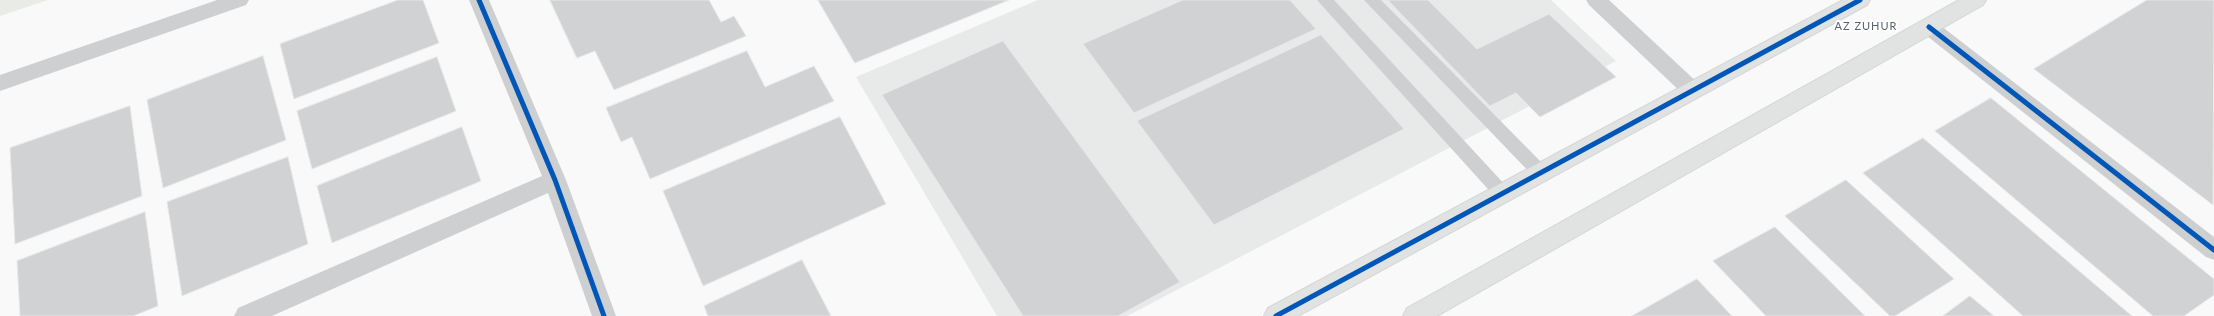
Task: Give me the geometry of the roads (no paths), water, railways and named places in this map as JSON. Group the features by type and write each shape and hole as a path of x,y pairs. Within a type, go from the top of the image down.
{"street":[{"path":"0,83 239,0"},
{"path":"479,0 555,180 604,316"},
{"path":"1596,0 1692,90"},
{"path":"1276,316 1860,0"},
{"path":"1415,316 1976,0"},
{"path":"1929,26 2214,250"},
{"path":"246,316 555,180"}],"lane":[{"path":"1324,0 1502,193"},
{"path":"1372,0 1541,173"}],"district":[{"name":"AZ ZUHUR","path":"1866,26"}]}
